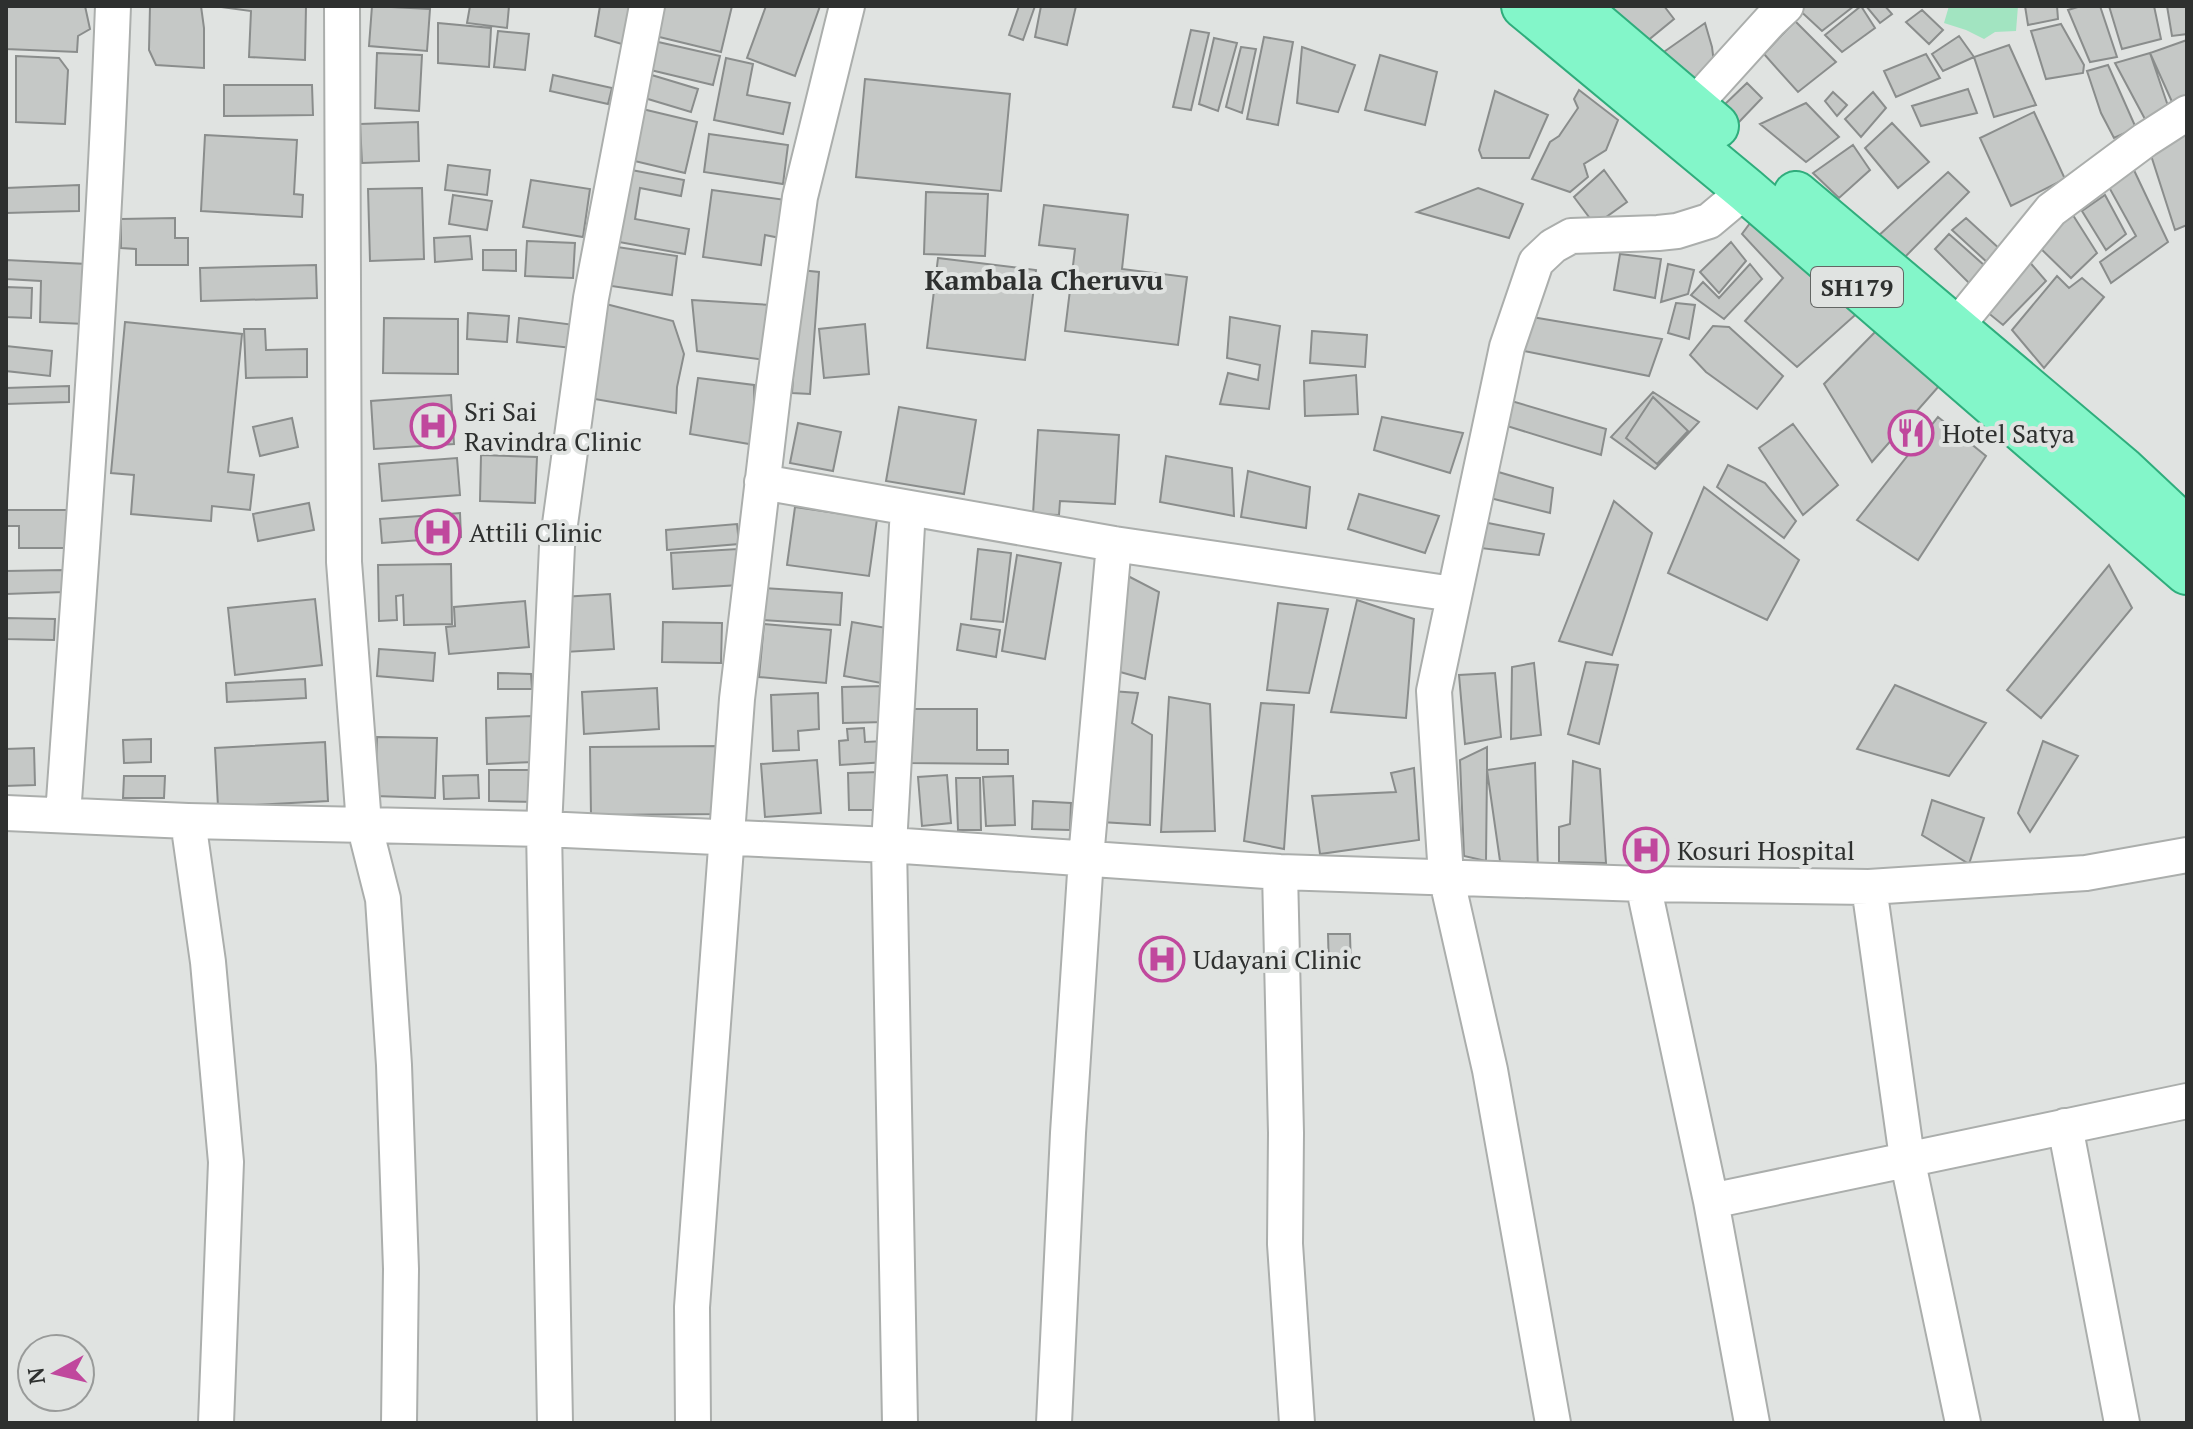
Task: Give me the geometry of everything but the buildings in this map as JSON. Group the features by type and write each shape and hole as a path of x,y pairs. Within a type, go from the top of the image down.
{"main road":[{"name":"SH179","path":"1524,6 1746,190 2187,572"},
{"name":"SH179","path":"1575,6 2122,469 2187,530"}],"street":[{"path":"63,815 97,340 113,6"},
{"path":"342,6 344,562 364,824 383,899 394,1065 401,1269 399,1423"},
{"path":"555,1423 544,829 557,546 591,298 647,6"},
{"path":"693,1423 692,1307 737,699 800,197 847,6"},
{"path":"1693,106 1786,6"},
{"path":"1955,328 2051,210 2145,140 2187,113"},
{"path":"1553,1423 1490,1070 1446,876 1434,691 1507,347 1536,262 1553,246 1571,236 1677,231 1709,221 1746,190"},
{"path":"762,482 1114,544 1453,594"},
{"path":"900,1423 889,845 908,508"},
{"path":"1054,1423 1068,1133 1086,858 1114,544"},
{"path":"6,813 188,821 544,829 889,845 1280,872 1643,884 1869,887 2086,873 2187,855"},
{"path":"188,821 208,962 226,1162 216,1423"},
{"path":"1280,872 1286,1133 1285,1244 1297,1423"},
{"path":"1643,884 1711,1201 1752,1423"},
{"path":"1869,887 1907,1158 1963,1423"},
{"path":"1711,1201 2187,1101"},
{"path":"2065,1126 2122,1423"}],"green space":[{"path":"1949,6 2018,6 2016,31 1995,32 1984,39 1944,23"}],"place":[{"name":"Sri Sai Ravindra Clinic","path":"433,426"},
{"name":"Hotel Satya","path":"1911,433"},
{"name":"Attili Clinic","path":"438,532"},
{"name":"Kosuri Hospital","path":"1646,850"},
{"name":"Udayani Clinic","path":"1162,959"}],"district":[{"name":"Kambala Cheruvu","path":"1044,279"}]}
